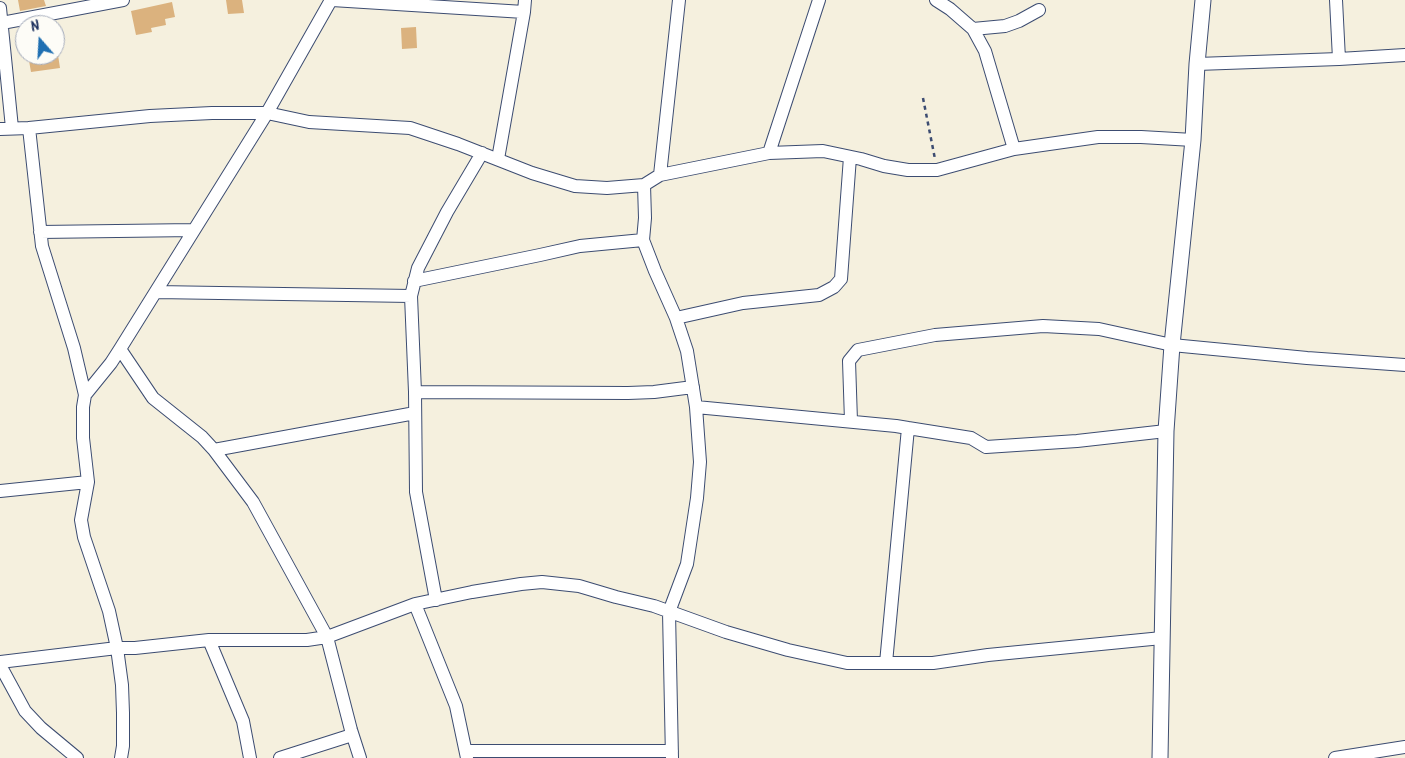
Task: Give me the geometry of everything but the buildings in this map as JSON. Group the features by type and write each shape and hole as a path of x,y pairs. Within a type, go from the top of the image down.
{"street":[{"path":"2,23 122,0"},
{"path":"121,758 123,746 122,685 117,648 109,611 84,537 82,520 88,482 82,407 85,395 111,363 156,292 267,113 332,0 524,6 498,159"},
{"path":"660,175 678,0"},
{"path":"768,153 819,0"},
{"path":"936,0 950,9 973,29 984,51 1014,149"},
{"path":"1160,758 1166,431 1203,0"},
{"path":"1336,0 1339,59"},
{"path":"0,8 6,129 150,116 267,113 309,122 410,128 498,159 532,174 575,186 607,188 644,185 660,175 768,153 823,151 884,166 908,170 937,170 1014,149 1098,137 1192,140"},
{"path":"973,29 1005,26 1039,10"},
{"path":"1197,64 1405,55"},
{"path":"29,128 42,246 74,348 85,395"},
{"path":"436,600 416,492 415,392 410,296 418,268 447,212 482,153"},
{"path":"676,318 743,303 819,295 834,288 841,279 850,157"},
{"path":"415,604 456,706 466,754 672,755 669,612 687,564 697,498 700,462 696,406 687,351 676,318 643,240 645,218 644,185"},
{"path":"40,232 194,230"},
{"path":"414,280 540,256 580,246 643,240"},
{"path":"156,292 410,296"},
{"path":"850,422 849,361 858,350 935,335 1043,326 1099,329 1172,345 1405,366"},
{"path":"120,349 153,398 202,437 253,502 327,637 352,735 360,758"},
{"path":"415,392 628,393 693,387"},
{"path":"696,406 896,426 971,438 986,447 1077,441 1166,431"},
{"path":"214,450 415,413"},
{"path":"886,663 908,428"},
{"path":"0,491 88,482"},
{"path":"77,758 41,728 25,711 0,664 117,648 135,648 209,640 307,640 327,637 415,604 521,584 542,582 579,586 654,606 726,632 788,650 847,664 934,663 988,655 1162,638"},
{"path":"209,640 243,721 250,758"},
{"path":"280,758 352,735"},
{"path":"1335,758 1405,747"}],"path":[{"path":"923,98 937,170"}]}
